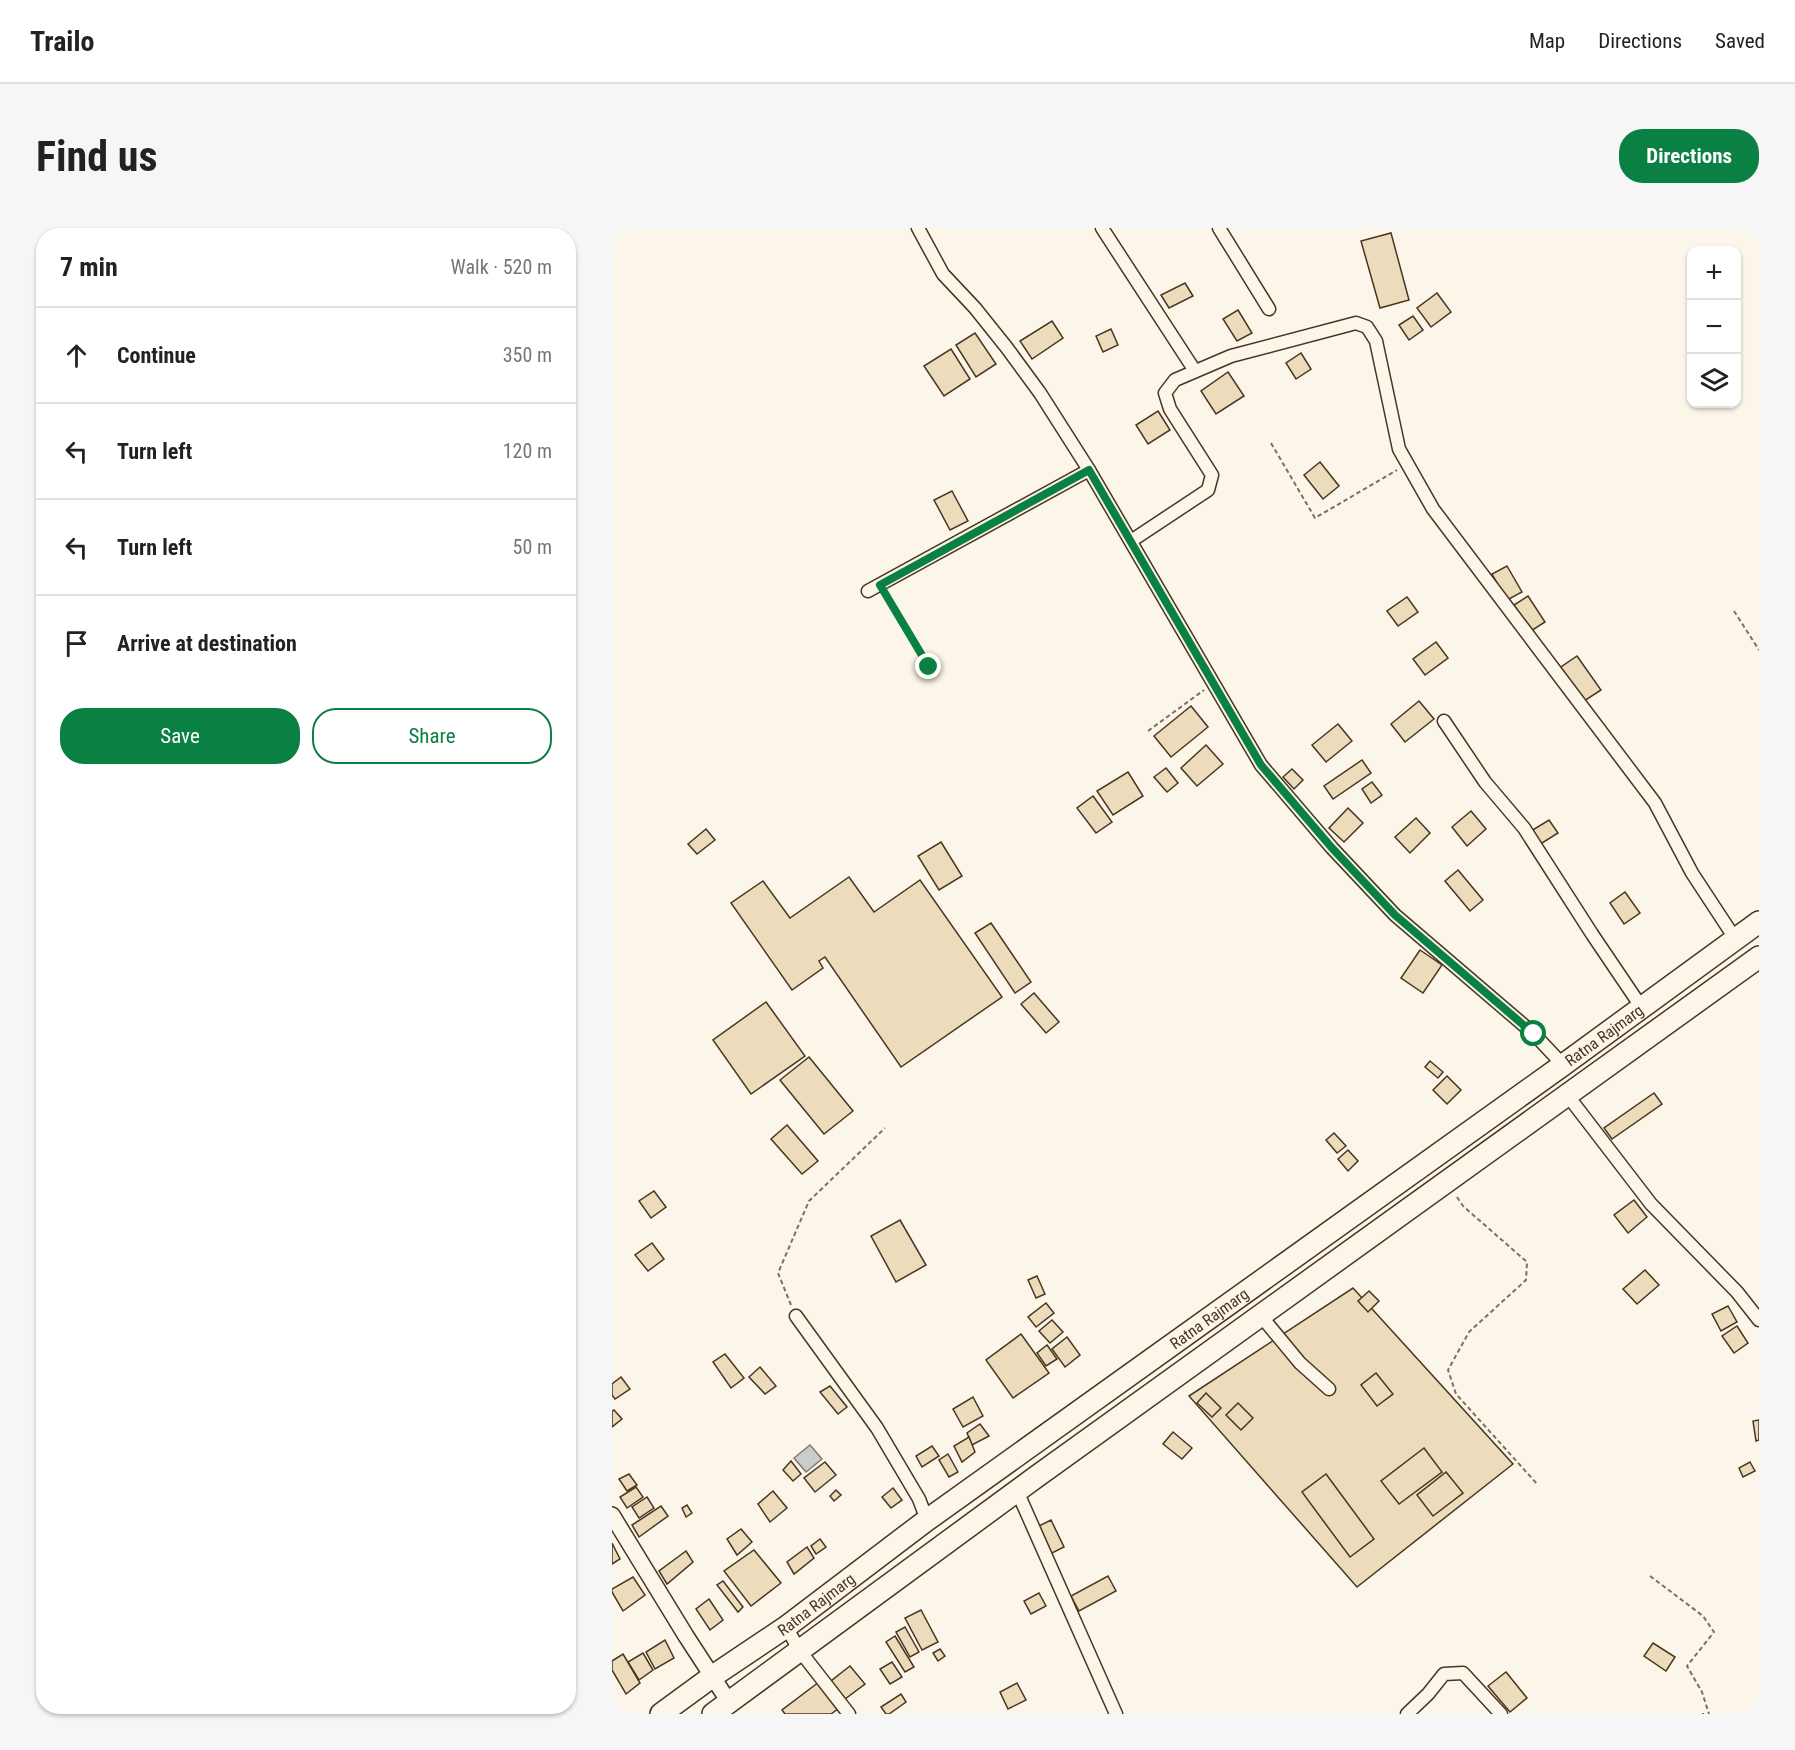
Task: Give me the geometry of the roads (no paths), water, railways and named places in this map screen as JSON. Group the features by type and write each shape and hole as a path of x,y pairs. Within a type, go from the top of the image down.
{"highway":[{"name":"Ratna Rajmarg","path":"661,1714 786,1627 927,1520 1759,922"},
{"name":"Ratna Rajmarg","path":"721,1708 1017,1491 1759,957"}],"street":[{"path":"918,228 943,274 975,308 1040,393 1089,470 1261,765 1332,848 1395,915 1534,1034 1563,1065"},
{"path":"1102,228 1195,371"},
{"path":"1219,228 1269,309"},
{"path":"1131,541 1208,490 1212,475 1170,410 1165,393 1175,380 1231,356 1356,323 1367,327 1376,341 1399,449 1433,509 1655,804 1692,873 1736,940"},
{"path":"874,588 1089,470"},
{"path":"1444,721 1485,782 1524,828 1642,1008"},
{"path":"1568,1096 1651,1204 1737,1292 1759,1320"},
{"path":"796,1316 877,1428 918,1499 927,1520"},
{"path":"1261,1316 1300,1363 1329,1389"},
{"path":"1017,1491 1116,1714"},
{"path":"612,1515 680,1627 713,1676 721,1708"},
{"path":"786,1627 800,1651 849,1714"},
{"path":"1407,1714 1428,1694 1444,1674 1463,1673 1501,1714"}]}
